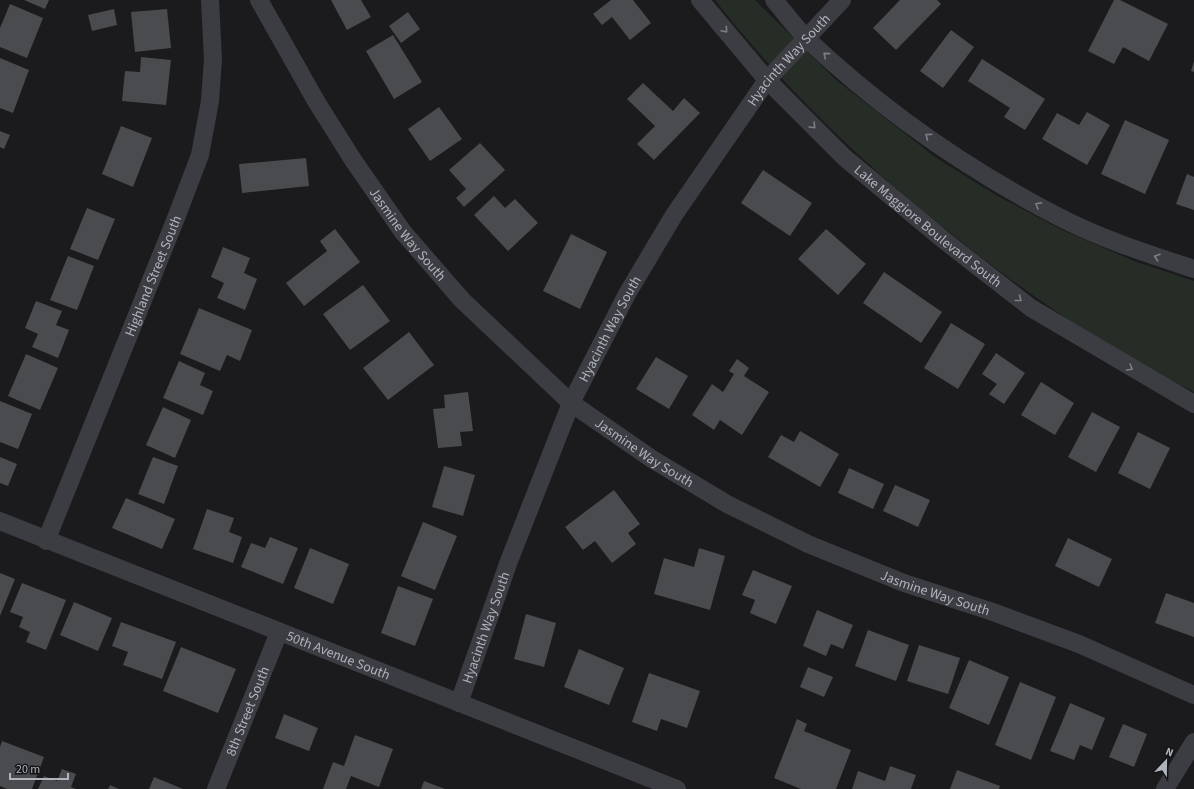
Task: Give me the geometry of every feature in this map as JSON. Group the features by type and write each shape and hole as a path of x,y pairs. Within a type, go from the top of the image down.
{"street":[{"name":"Highland Street South","path":"46,541 200,155 210,101 213,59 210,0"},
{"name":"Jasmine Way South","path":"259,0 316,101 353,160 403,232 462,300 571,403 652,459 727,504 808,544 904,583 993,612 1079,644 1194,695"},
{"name":"Lake Maggiore Boulevard South","path":"700,0 767,80 845,158 945,241 1031,308 1194,404"},
{"path":"774,0 806,38 873,95 935,142 992,179 1062,219 1121,245 1194,269"},
{"name":"Hyacinth Way South","path":"459,703 509,561 571,403 627,294 674,215 767,80 842,0"},
{"name":"50th Avenue South","path":"0,522 677,789"},
{"name":"8th Street South","path":"216,789 279,632"},
{"path":"1165,789 1194,742"}],"shaded area":[{"path":"715,0 755,0 835,79 935,157 996,195 1060,229 1134,261 1194,281 1194,392 1130,358 1039,300 920,209 857,154 797,95 741,33"}],"building":[{"path":"24,0 49,0 45,9"},
{"path":"331,0 361,0 371,17 347,30"},
{"path":"611,0 633,0 651,23 630,40 612,17 602,25 593,14"},
{"path":"900,0 937,0 941,4 896,50 873,28"},
{"path":"1114,0 1120,0 1168,24 1149,61 1123,47 1114,64 1088,51"},
{"path":"10,4 43,18 27,58 0,47 0,28"},
{"path":"114,9 117,25 92,31 88,15"},
{"path":"167,9 171,48 135,52 131,12"},
{"path":"408,12 420,29 401,43 389,26"},
{"path":"951,30 974,47 943,88 920,71"},
{"path":"393,35 422,82 394,99 366,51"},
{"path":"141,57 171,60 166,105 122,101 125,71 140,72"},
{"path":"0,58 29,70 13,113 0,108"},
{"path":"982,59 1045,99 1025,130 1004,117 1010,108 968,81"},
{"path":"1194,61 1194,72 1191,71"},
{"path":"643,83 673,111 684,98 700,113 654,160 637,144 655,126 627,99"},
{"path":"439,107 462,139 430,161 408,129"},
{"path":"1087,112 1110,125 1087,165 1042,139 1057,113 1079,125"},
{"path":"1125,120 1169,140 1145,194 1101,174"},
{"path":"121,126 152,138 133,187 102,174"},
{"path":"0,131 10,135 4,149 0,147"},
{"path":"480,143 505,170 464,207 456,198 466,189 449,170"},
{"path":"306,158 309,186 242,193 239,164"},
{"path":"763,170 812,203 790,236 741,203"},
{"path":"1187,174 1194,177 1194,210 1176,204"},
{"path":"494,196 505,208 515,199 538,223 508,251 474,215"},
{"path":"87,208 115,219 98,260 70,249"},
{"path":"335,229 360,262 304,306 286,283 327,251 320,241"},
{"path":"826,229 866,264 838,295 798,259"},
{"path":"571,234 607,252 580,309 543,291"},
{"path":"223,247 250,258 244,273 257,279 245,310 217,298 224,283 211,277"},
{"path":"68,256 94,266 77,310 50,300"},
{"path":"884,272 942,312 921,343 863,303"},
{"path":"363,285 390,321 350,350 323,314"},
{"path":"36,301 62,311 56,325 69,330 58,358 32,347 38,334 25,328"},
{"path":"199,308 252,330 240,361 227,355 220,371 180,354"},
{"path":"951,323 985,344 958,389 924,368"},
{"path":"409,332 434,365 388,400 363,368"},
{"path":"996,353 1025,373 1004,404 989,394 997,384 982,374"},
{"path":"26,354 58,368 40,410 8,396"},
{"path":"656,357 688,376 669,409 636,389"},
{"path":"737,359 749,368 744,376 769,392 742,435 720,420 714,430 692,415 712,384 723,392 734,374 729,371"},
{"path":"179,361 205,373 200,385 213,391 203,415 163,398"},
{"path":"1041,382 1074,403 1055,435 1021,415"},
{"path":"468,392 473,431 460,432 462,446 438,448 433,409 445,408 444,395"},
{"path":"0,401 32,414 18,449 0,442"},
{"path":"163,407 191,420 175,458 146,445"},
{"path":"1092,412 1120,427 1096,472 1068,457"},
{"path":"800,431 839,454 820,487 768,457 781,435 794,442"},
{"path":"1138,432 1170,448 1150,489 1118,473"},
{"path":"0,457 17,464 8,486 0,483"},
{"path":"153,457 178,466 164,504 138,494"},
{"path":"444,466 475,475 463,516 432,507"},
{"path":"849,468 884,484 873,509 838,493"},
{"path":"895,485 930,500 918,527 883,511"},
{"path":"614,490 640,524 628,533 636,544 612,563 595,541 583,550 565,527"},
{"path":"126,498 175,519 162,549 112,528"},
{"path":"207,509 234,518 229,532 242,537 233,563 193,549"},
{"path":"423,522 457,536 435,590 401,576"},
{"path":"270,537 298,548 283,584 241,567 251,543 265,548"},
{"path":"1068,538 1112,559 1099,587 1055,566"},
{"path":"310,548 349,564 333,604 294,588"},
{"path":"699,548 725,556 710,610 654,594 664,558 694,567"},
{"path":"753,570 792,586 776,624 750,613 755,600 742,595"},
{"path":"0,573 15,579 0,616"},
{"path":"22,583 66,600 46,650 26,642 30,632 19,627 23,617 10,612"},
{"path":"398,586 433,599 415,646 381,633"},
{"path":"1166,593 1194,603 1194,637 1155,623"},
{"path":"74,602 112,618 98,651 60,635"},
{"path":"817,610 853,625 843,649 831,644 826,656 803,646"},
{"path":"526,614 556,623 544,667 514,659"},
{"path":"121,622 176,642 162,679 123,665 128,652 112,646"},
{"path":"868,630 909,645 896,681 855,666"},
{"path":"919,645 960,658 948,694 907,681"},
{"path":"181,647 236,669 218,713 163,691"},
{"path":"579,649 624,668 609,705 564,687"},
{"path":"969,660 1009,677 989,725 949,708"},
{"path":"808,667 833,677 824,697 800,687"},
{"path":"649,673 700,691 687,728 661,719 657,731 632,722"},
{"path":"1020,682 1056,697 1031,760 995,745"},
{"path":"1070,703 1105,718 1092,750 1080,745 1074,760 1050,751"},
{"path":"284,714 318,728 309,751 275,738"},
{"path":"797,719 807,724 804,731 851,750 836,789 801,789 774,778"},
{"path":"1123,724 1147,734 1134,767 1109,757"},
{"path":"355,735 393,749 379,787 351,776 346,789 323,789 333,762 344,766"},
{"path":"2,741 44,757 32,789 7,789 0,786 0,747"},
{"path":"890,766 916,775 911,789 852,789 858,771 885,781"},
{"path":"62,769 76,774 71,787 76,789 38,789 44,776 57,781"},
{"path":"957,770 1000,786 999,789 950,789"},
{"path":"154,777 183,789 149,789"},
{"path":"424,781 445,789 421,789"},
{"path":"110,785 119,789 108,789"}]}
